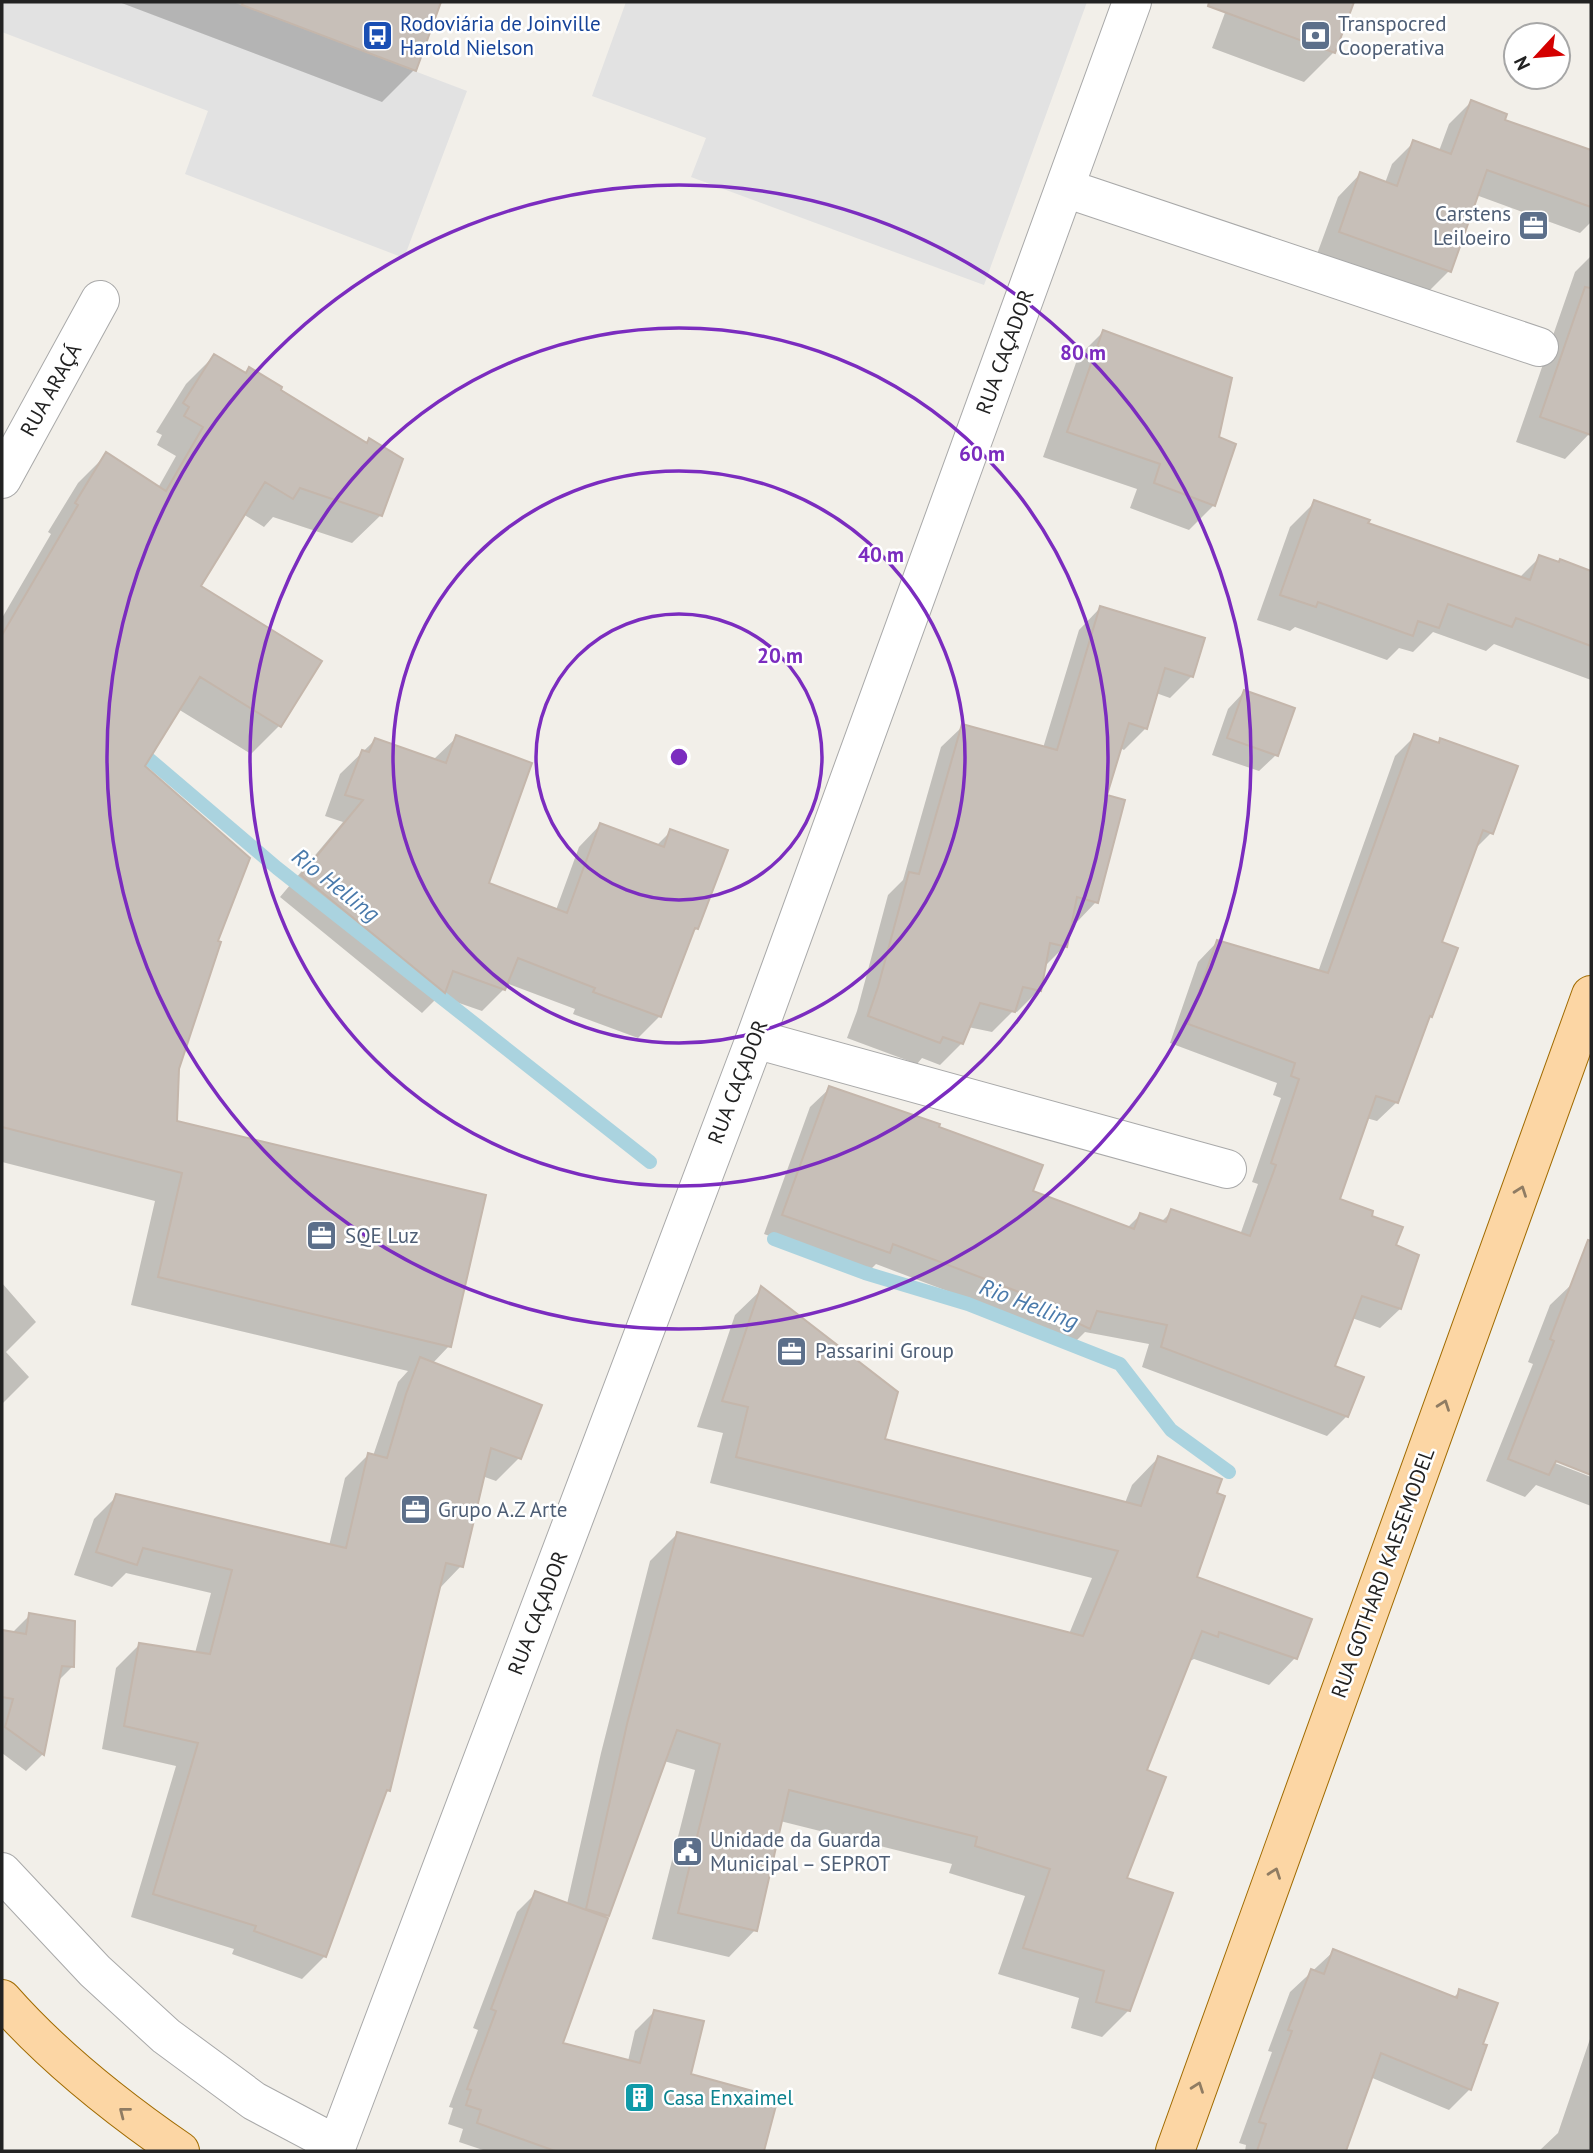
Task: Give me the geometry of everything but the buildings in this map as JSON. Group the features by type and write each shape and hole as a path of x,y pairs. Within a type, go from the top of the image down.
{"main road":[{"name":"RUA GOTHARD KAESEMODEL","path":"1175,2151 1591,995"},
{"path":"8,2014 127,2115 180,2151"}],"street":[{"name":"RUA CAÇADOR","path":"330,2148 755,1039 1132,2"},
{"path":"1065,188 1539,347"},
{"name":"RUA ARAÇÁ","path":"2,478 100,300"},
{"path":"755,1039 1227,1169"},
{"path":"2,1872 95,1970 166,2036 254,2101 330,2148"}],"shaded area":[{"path":"2,2 233,2 467,91 404,258 185,174 208,111 2,32"},
{"path":"626,2 1087,2 984,285 691,177 706,138 592,96"}],"waterway":[{"name":"Rio Helling","path":"136,748 277,868 650,1162"},
{"name":"Rio Helling","path":"774,1239 865,1273 968,1304 1120,1364 1171,1430 1229,1472"}],"place":[{"name":"Rodoviária de Joinville Harold Nielson","path":"377,36"},
{"name":"Transpocred Cooperativa","path":"1315,36"},
{"name":"Carstens Leiloeiro","path":"1534,226"},
{"name":"SQE Luz","path":"322,1236"},
{"name":"Passarini Group","path":"792,1351"},
{"name":"Grupo A.Z Arte","path":"415,1510"},
{"name":"Unidade da Guarda Municipal – SEPROT","path":"687,1852"},
{"name":"Casa Enxaimel","path":"640,2098"}]}
